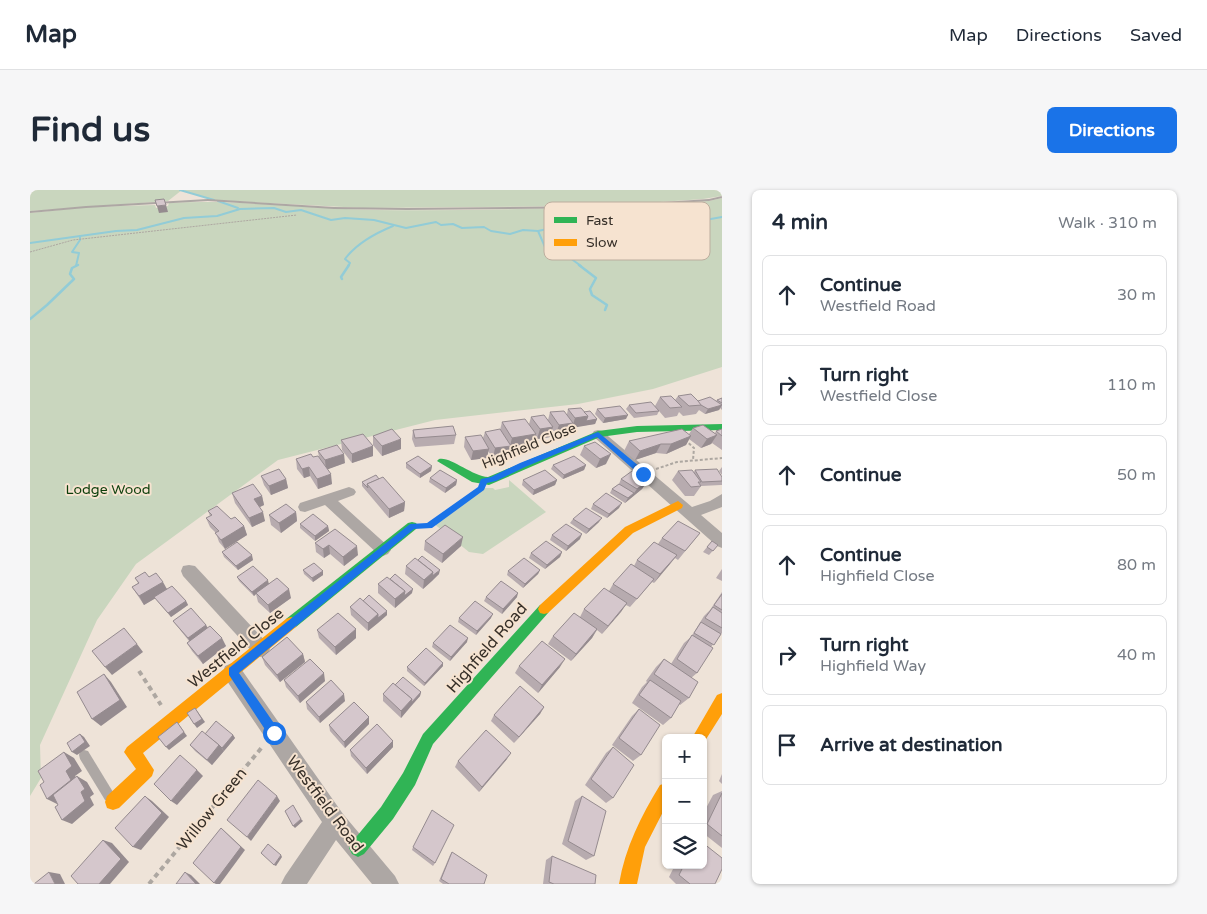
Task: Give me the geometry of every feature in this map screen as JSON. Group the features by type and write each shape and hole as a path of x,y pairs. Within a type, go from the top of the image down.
{"street":[{"name":"Highfield Close","path":"442,461 476,480 493,480 523,465 598,434 637,429 722,427"},
{"path":"598,434 722,542"},
{"path":"305,507 350,492"},
{"path":"327,499 383,550"},
{"path":"683,509 715,504 722,499"},
{"name":"Highfield Road","path":"358,848 387,813 409,779 428,739 533,619 630,530 683,509"},
{"name":"Westfield Close","path":"113,802 146,770 132,752 412,526"},
{"path":"189,571 261,649"},
{"name":"Westfield Road","path":"232,672 335,822 387,884"},
{"path":"701,734 722,700"},
{"path":"628,884 633,850 642,828 662,797"},
{"path":"293,884 335,822"}],"lane":[{"path":"680,202 722,197"},
{"path":"30,212 86,206 208,200 317,207 544,208"},
{"path":"84,755 113,802"}],"path":[{"path":"30,252 73,240 314,212 317,207"},
{"path":"670,428 694,448 693,460"},
{"path":"643,474 677,462 722,458"},
{"path":"412,526 429,526 481,488 484,481"},
{"path":"139,671 171,720"},
{"name":"Willow Green","path":"150,884 274,733"}],"green space":[{"path":"30,190 182,190 168,201 30,211"},
{"path":"182,190 722,190 722,196 703,199 660,202 544,202 544,206 363,208 214,200"},
{"name":"Lodge Wood","path":"722,198 722,367 653,389 578,404 435,420 278,460 136,564 97,620 40,745 41,778 30,796 30,213 89,207 155,205 156,208 168,206 169,203 195,202 376,210 544,208 544,260 710,260 710,202 692,202"},
{"path":"509,480 546,512 483,554 469,552 433,523 481,488 493,488 495,490 509,487"}],"building":[{"path":"164,199 166,205 157,206 155,200"},
{"path":"691,394 702,405 689,406 678,396"},
{"path":"671,396 682,407 670,408 660,397"},
{"path":"710,397 722,405 708,409 698,401"},
{"path":"651,402 659,411 636,413 629,405"},
{"path":"620,406 628,415 605,418 597,409"},
{"path":"581,408 588,416 575,418 568,409"},
{"path":"564,411 573,423 559,425 550,412"},
{"path":"590,411 597,419 586,421 588,416 584,412"},
{"path":"544,415 553,427 540,429 531,417"},
{"path":"525,419 536,434 512,438 502,422"},
{"path":"703,425 717,435 707,439 693,428"},
{"path":"453,426 456,435 415,438 413,430"},
{"path":"392,429 401,439 382,446 373,436"},
{"path":"500,429 511,446 495,448 485,432"},
{"path":"682,429 691,436 671,444 661,444 640,451 629,441"},
{"path":"722,429 722,436 716,431"},
{"path":"363,434 373,446 352,454 341,440"},
{"path":"481,435 489,449 473,451 465,437"},
{"path":"595,442 611,454 600,459 584,446"},
{"path":"337,445 344,454 325,460 318,451"},
{"path":"311,454 313,457 318,456 331,474 317,479 309,467 302,469 296,459"},
{"path":"418,456 432,466 420,474 406,463"},
{"path":"574,456 586,465 564,475 553,465"},
{"path":"279,469 286,479 269,486 261,476"},
{"path":"717,469 722,477 722,481 702,482 695,470"},
{"path":"440,470 457,480 446,488 430,478"},
{"path":"545,470 557,480 534,490 523,480"},
{"path":"692,470 701,482 698,482 701,486 691,487 678,471"},
{"path":"632,471 648,480 637,489 621,479"},
{"path":"376,475 379,479 367,484 368,488 362,482"},
{"path":"383,477 405,502 389,509 367,484"},
{"path":"253,484 262,496 254,499 263,512 249,518 232,493"},
{"path":"619,484 634,493 628,498 612,489"},
{"path":"606,493 622,503 609,514 593,504"},
{"path":"286,504 296,512 279,523 269,515"},
{"path":"217,506 231,519 235,517 244,526 221,540 215,533 219,531 206,518 212,515 208,511"},
{"path":"586,508 602,518 589,529 573,519"},
{"path":"313,514 328,526 315,536 300,524"},
{"path":"678,521 700,533 685,551 662,538"},
{"path":"566,524 582,534 568,546 552,535"},
{"path":"445,525 463,537 443,554 425,541"},
{"path":"335,529 357,546 343,557 329,545 323,549 315,543"},
{"path":"546,541 562,552 547,565 531,553"},
{"path":"712,541 718,545 713,551 707,547"},
{"path":"237,542 252,555 236,566 222,552"},
{"path":"654,542 677,555 660,574 637,560"},
{"path":"422,556 440,570 432,576 433,572 418,560"},
{"path":"415,558 433,572 424,580 406,566"},
{"path":"524,558 540,570 525,584 508,571"},
{"path":"314,563 323,571 312,578 303,570"},
{"path":"631,564 654,579 637,599 613,584"},
{"path":"253,566 268,580 252,592 237,577"},
{"path":"145,572 149,577 156,573 163,582 139,596 132,587 139,583 135,578"},
{"path":"395,574 413,589 404,596 405,591 390,579"},
{"path":"387,577 405,591 395,599 378,584"},
{"path":"277,578 289,589 268,605 256,593"},
{"path":"501,581 518,593 503,609 486,597"},
{"path":"172,586 186,601 168,613 154,597"},
{"path":"604,588 627,603 608,626 584,609"},
{"path":"722,594 722,610 714,605"},
{"path":"369,595 387,611 378,618 378,614 363,601"},
{"path":"360,598 378,614 368,623 350,607"},
{"path":"475,601 493,614 477,631 459,618"},
{"path":"713,607 722,613 722,628 705,618"},
{"path":"191,608 206,625 188,638 173,621"},
{"path":"338,613 356,629 335,647 317,630"},
{"path":"574,613 597,629 576,654 553,636"},
{"path":"701,622 721,634 714,645 694,633"},
{"path":"450,625 468,638 451,657 433,643"},
{"path":"210,626 222,638 198,656 187,643"},
{"path":"124,628 137,644 105,667 92,651"},
{"path":"692,635 713,648 697,673 677,659"},
{"path":"287,637 303,654 277,675 262,657"},
{"path":"542,641 565,659 542,685 519,666"},
{"path":"426,648 443,663 425,683 407,667"},
{"path":"310,659 324,673 298,696 284,680"},
{"path":"664,659 698,682 689,698 654,674"},
{"path":"104,674 120,700 92,719 77,692"},
{"path":"403,677 421,692 411,703 412,699 395,685"},
{"path":"331,680 344,694 319,717 306,702"},
{"path":"650,680 681,701 671,718 639,695"},
{"path":"393,683 412,699 401,711 383,694"},
{"path":"520,686 544,707 519,737 494,715"},
{"path":"354,702 369,717 344,742 329,725"},
{"path":"195,708 202,719 194,724 187,713"},
{"path":"639,709 660,725 641,755 619,738"},
{"path":"216,721 233,735 222,748 205,734"},
{"path":"177,722 184,732 166,747 158,737"},
{"path":"377,724 393,741 366,768 350,750"},
{"path":"486,730 511,753 482,787 458,761"},
{"path":"202,731 219,745 207,760 190,745"},
{"path":"80,734 85,742 72,752 67,743"},
{"path":"613,747 634,765 613,798 591,779"},
{"path":"64,752 72,766 66,771 71,780 47,799 40,785 44,782 38,771"},
{"path":"180,755 197,770 171,801 154,784"},
{"path":"77,776 85,789 81,792 85,801 62,820 55,807 58,805 53,795"},
{"path":"258,780 277,796 247,837 227,820"},
{"path":"722,793 722,836 707,824"},
{"path":"145,796 162,813 133,847 115,828"},
{"path":"582,796 606,811 594,856 568,841"},
{"path":"293,805 301,819 293,826 285,811"},
{"path":"432,810 454,825 435,863 413,847"},
{"path":"221,828 241,847 214,883 193,863"},
{"path":"103,840 121,859 99,884 78,884 71,876"},
{"path":"268,844 281,855 274,865 261,853"},
{"path":"707,846 722,858 722,869 715,884 690,884 679,875 682,869 707,869"},
{"path":"452,852 487,875 484,884 449,884 441,879"},
{"path":"552,856 596,875 595,884 554,884 549,882"},
{"path":"49,872 55,884 34,884"},
{"path":"185,872 196,884 176,884"}],"waterway":[{"path":"180,190 214,200"},
{"path":"218,201 238,208"},
{"path":"80,236 137,230 184,218 217,216 240,209 274,208 286,212 301,210 331,220 345,218 374,220 406,228 436,222 441,225 453,224 462,228 484,227 491,231 510,234 523,230 538,231"},
{"path":"710,219 722,217"},
{"path":"348,266 350,263 345,259 355,249 373,236 393,226"},
{"path":"538,231 544,230"},
{"path":"538,231 544,245"},
{"path":"30,243 80,236"},
{"path":"76,266 79,253 72,252 80,240 80,236"},
{"path":"573,260 581,266"},
{"path":"342,279 341,277 349,265"},
{"path":"579,265 596,278 590,289 592,295 607,305 605,310"},
{"path":"30,319 74,279 70,274 72,268 76,266"}],"traffic: fast":[{"path":"442,461 476,480 489,481 598,434 637,429 722,427"},
{"path":"291,623 412,526"},
{"path":"358,848 387,813 409,779 428,739 544,609"}],"traffic: slow":[{"path":"544,609 629,530 678,505"},
{"path":"113,802 146,770 132,752 291,623"},
{"path":"701,734 722,700"},
{"path":"628,884 633,859 641,836 662,798"}],"route":[{"path":"274,733 232,672 412,526 429,526 481,488 484,481 493,480 523,465 598,434 643,474"}]}
